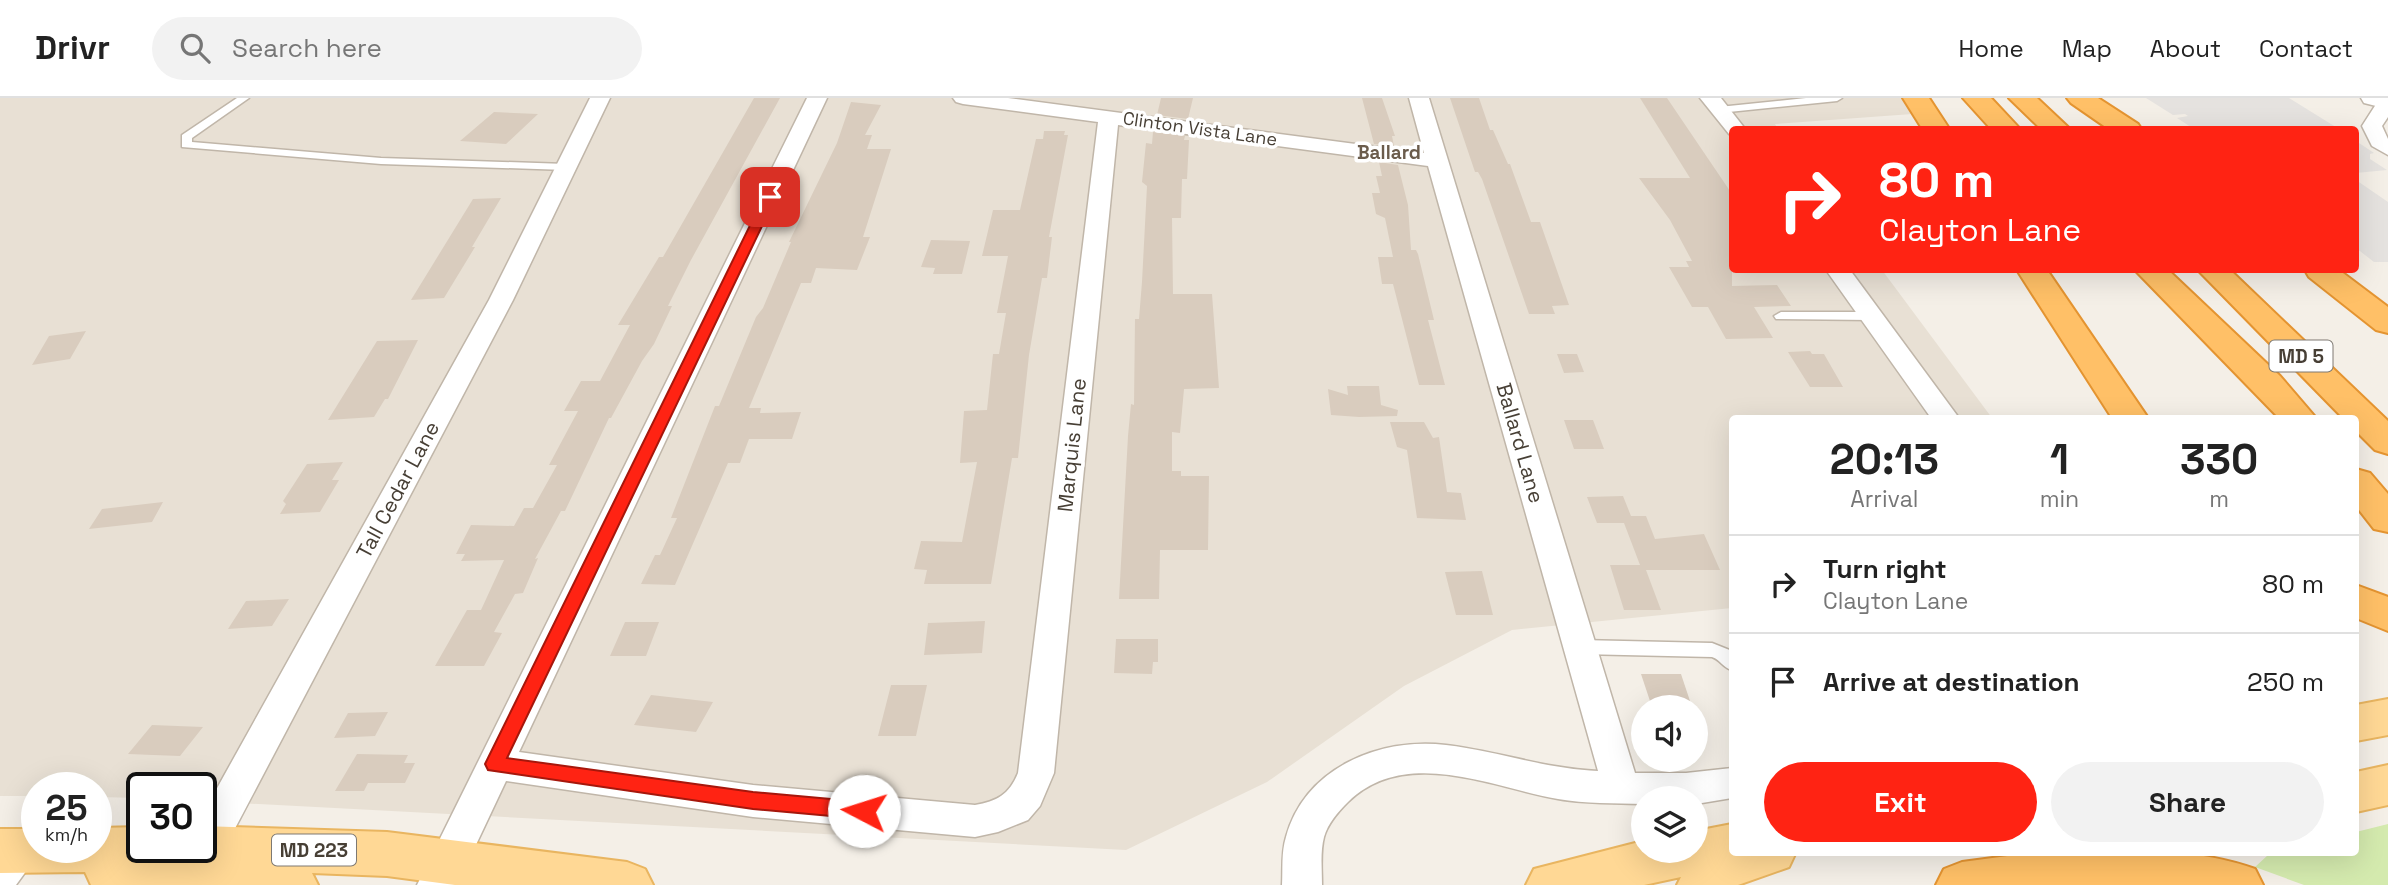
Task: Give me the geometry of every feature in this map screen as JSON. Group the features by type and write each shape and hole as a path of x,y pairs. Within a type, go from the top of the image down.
{"highway":[{"path":"1916,98 1934,126"},
{"path":"1976,98 2004,126"},
{"path":"2022,98 2053,126"},
{"path":"2080,98 2123,126"},
{"path":"2034,273 2128,415"},
{"name":"MD 5","path":"2153,273 2295,415"},
{"name":"MD 5","path":"2216,273 2388,442"},
{"path":"2324,273 2388,323"},
{"path":"2359,485 2388,519"},
{"path":"2359,601 2388,615"},
{"path":"1962,885 2058,872 2133,871 2237,885"}],"main road":[{"path":"2359,722 2388,717"},
{"path":"2359,791 2388,785"},
{"path":"1552,885 1656,860 1729,847"},
{"name":"MD 223","path":"217,860 300,849 443,872 627,885"},
{"path":"1703,885 1722,867 1758,856"},
{"path":"1941,885 2071,856"},
{"name":"MD 223","path":"6,865 196,863 292,885"}],"street":[{"name":"Tall Cedar Lane","path":"217,824 501,300 600,98"},
{"path":"443,872 817,98"},
{"name":"Clinton Vista Lane","path":"963,98 1437,160"},
{"name":"Ballard Lane","path":"1419,98 1621,787"},
{"path":"2383,101 2372,125 2379,142 2388,149"},
{"path":"1715,104 1733,126"},
{"name":"Marquis Lane","path":"495,764 753,801 975,821 999,817 1015,810 1028,796 1036,773 1109,117"},
{"path":"1840,273 1943,415"},
{"path":"1302,885 1305,837 1317,811 1332,793 1350,778 1381,762 1400,757 1425,756 1559,783 1674,790 1729,783"}],"lane":[{"path":"244,98 186,137 186,145 381,161 566,167"},
{"path":"1715,104 1837,98"},
{"path":"1781,316 1871,316"},
{"path":"1580,647 1712,650 1724,654 1729,660"}],"shaded area":[{"path":"0,98 1912,98 1926,113 1775,124 1776,126 1729,126 1729,273 1884,273 1990,415 1729,415 1729,608 1512,630 1404,686 1267,782 1126,850 217,802 217,772 126,772 126,798 112,797 112,772 21,772 21,796 0,796"},
{"path":"2146,98 2289,98 2334,126 2189,126 2177,118 2188,116 2173,115"},
{"path":"2359,143 2374,153 2370,154 2370,159 2387,170 2359,173"},
{"path":"2359,182 2388,202 2388,262 2374,262 2359,250"}],"green space":[{"path":"2388,824 2388,885 2304,885 2255,867 2267,856 2359,856 2359,831"}],"building":[{"path":"754,98 780,98 691,260 668,306 672,306 654,344 609,418 565,511 561,511 535,559 538,558 523,593 515,594 494,632 502,633 484,666 435,666 467,610 481,610 504,560 461,561 465,554 456,554 471,525 514,526 524,508 533,508 557,465 549,465 578,411 564,411 581,381 600,381 630,325 618,325 659,257 663,257"},
{"path":"1161,98 1193,98 1188,119 1157,115"},
{"path":"1362,98 1382,98 1395,136 1392,136 1394,146 1374,144"},
{"path":"1450,98 1479,98 1490,130 1493,130 1510,164 1531,222 1540,222 1569,305 1552,306 1555,314 1529,314 1482,179 1478,172 1475,172"},
{"path":"1640,98 1667,98 1729,190 1729,273 1732,273 1732,286 1777,285 1791,306 1754,307 1773,338 1726,339 1708,307 1692,307 1669,267 1689,267 1686,261 1692,261 1670,220 1639,178 1690,178"},
{"path":"851,102 881,105 865,135 872,135 867,149 891,149 863,237 870,237 857,270 816,268 811,283 801,283 749,408 761,408 760,413 801,412 792,439 749,439 740,463 728,463 675,585 641,584 655,555 660,555 677,518 671,518 715,406 719,406 789,242 837,143"},
{"path":"494,112 538,114 506,144 460,141"},
{"path":"1044,131 1065,131 1064,135 1068,135 1049,237 1052,237 1047,278 1042,278 1029,355 1018,458 1012,458 991,584 924,584 927,570 914,569 921,541 962,542 977,462 960,463 964,411 987,410 993,354 999,354 1006,313 997,313 1008,256 982,256 993,210 1020,210 1036,139 1043,139"},
{"path":"1153,132 1185,136 1184,140 1189,140 1187,179 1182,179 1181,218 1172,218 1173,294 1212,294 1219,388 1184,389 1180,433 1172,432 1172,471 1181,471 1181,476 1209,476 1208,550 1160,550 1159,599 1119,599 1128,436 1131,404 1134,405 1135,319 1139,319 1142,282 1147,186 1142,182 1146,143 1152,144"},
{"path":"1379,162 1398,165 1408,205 1411,250 1416,250 1418,254 1434,320 1428,320 1445,385 1419,385 1393,284 1382,284 1378,257 1393,257 1385,218 1376,214 1372,193 1380,193 1376,176 1382,176"},
{"path":"501,198 444,298 411,300 473,199"},
{"path":"931,240 970,241 962,274 933,274 935,268 921,267"},
{"path":"86,331 70,359 32,365 49,336"},
{"path":"418,340 388,399 385,399 374,417 328,420 377,341"},
{"path":"1810,351 1812,354 1824,354 1843,387 1810,387 1788,352"},
{"path":"1557,354 1577,354 1584,372 1564,373"},
{"path":"1347,386 1379,386 1381,405 1398,410 1397,416 1331,415 1328,389 1348,395"},
{"path":"1564,420 1593,420 1604,449 1574,449"},
{"path":"1390,422 1424,422 1433,438 1439,437 1447,492 1461,493 1466,520 1417,518 1407,450 1397,447"},
{"path":"343,462 332,480 339,480 320,512 280,514 286,504 283,501 307,464"},
{"path":"1623,496 1631,516 1646,516 1655,539 1704,534 1720,570 1646,570 1661,610 1624,610 1610,565 1640,565 1624,523 1597,523 1587,497"},
{"path":"163,502 152,522 89,529 102,509"},
{"path":"1482,571 1493,615 1456,615 1445,572"},
{"path":"289,599 272,626 228,629 246,601"},
{"path":"985,621 982,653 924,655 928,623"},
{"path":"625,622 659,622 646,656 610,656"},
{"path":"1116,639 1158,639 1158,662 1153,662 1152,674 1114,673"},
{"path":"1641,674 1681,674 1688,695 1648,695"},
{"path":"891,685 927,685 916,736 878,736"},
{"path":"651,695 713,702 696,732 634,725"},
{"path":"388,712 375,736 334,738 348,713"},
{"path":"152,725 203,727 180,756 128,754"},
{"path":"357,754 408,755 404,763 415,763 405,783 368,783 364,791 335,791"}],"district":[{"name":"Ballard","path":"1389,152"}],"route":[{"path":"770,197 495,764 753,801 864,811"}]}
